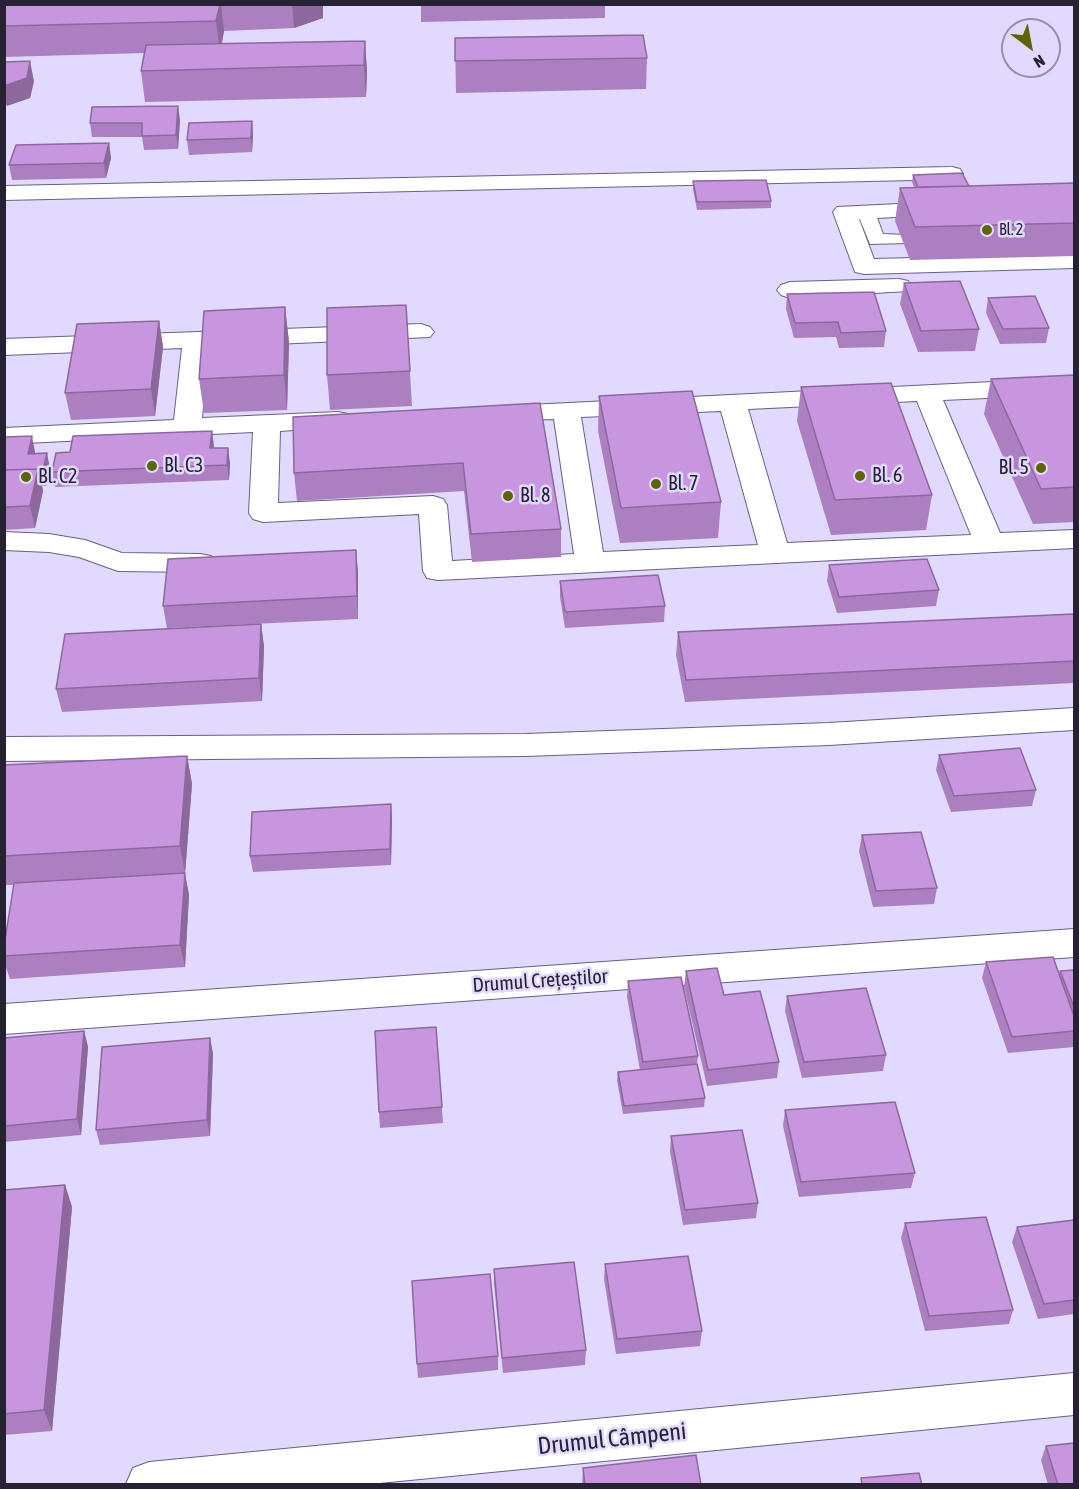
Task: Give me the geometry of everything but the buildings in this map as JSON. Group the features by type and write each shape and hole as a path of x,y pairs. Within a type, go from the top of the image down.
{"street":[{"path":"4,193 952,174"},
{"path":"966,209 845,212 864,267 1074,261"},
{"path":"790,290 1074,280"},
{"path":"4,347 421,332"},
{"path":"187,428 196,340"},
{"path":"474,414 1074,386"},
{"path":"927,393 989,543"},
{"path":"732,402 775,553"},
{"path":"566,410 590,562"},
{"path":"4,436 359,419"},
{"path":"267,424 263,513 433,505 438,571 1074,539"},
{"path":"4,541 49,543 86,549 118,562 200,563"},
{"path":"4,749 526,745 829,734 1074,719"},
{"name":"Drumul Crețeștilor","path":"4,1019 1074,943"},
{"name":"Drumul Câmpeni","path":"149,1485 1074,1394"}],"lane":[{"path":"866,212 876,240 902,239"}],"place":[{"name":"Bl. 2","path":"987,230"},
{"name":"Bl. C3","path":"152,466"},
{"name":"Bl. 5","path":"1041,468"},
{"name":"Bl. 6","path":"860,476"},
{"name":"Bl. C2","path":"26,477"},
{"name":"Bl. 7","path":"656,484"},
{"name":"Bl. 8","path":"508,496"}]}
